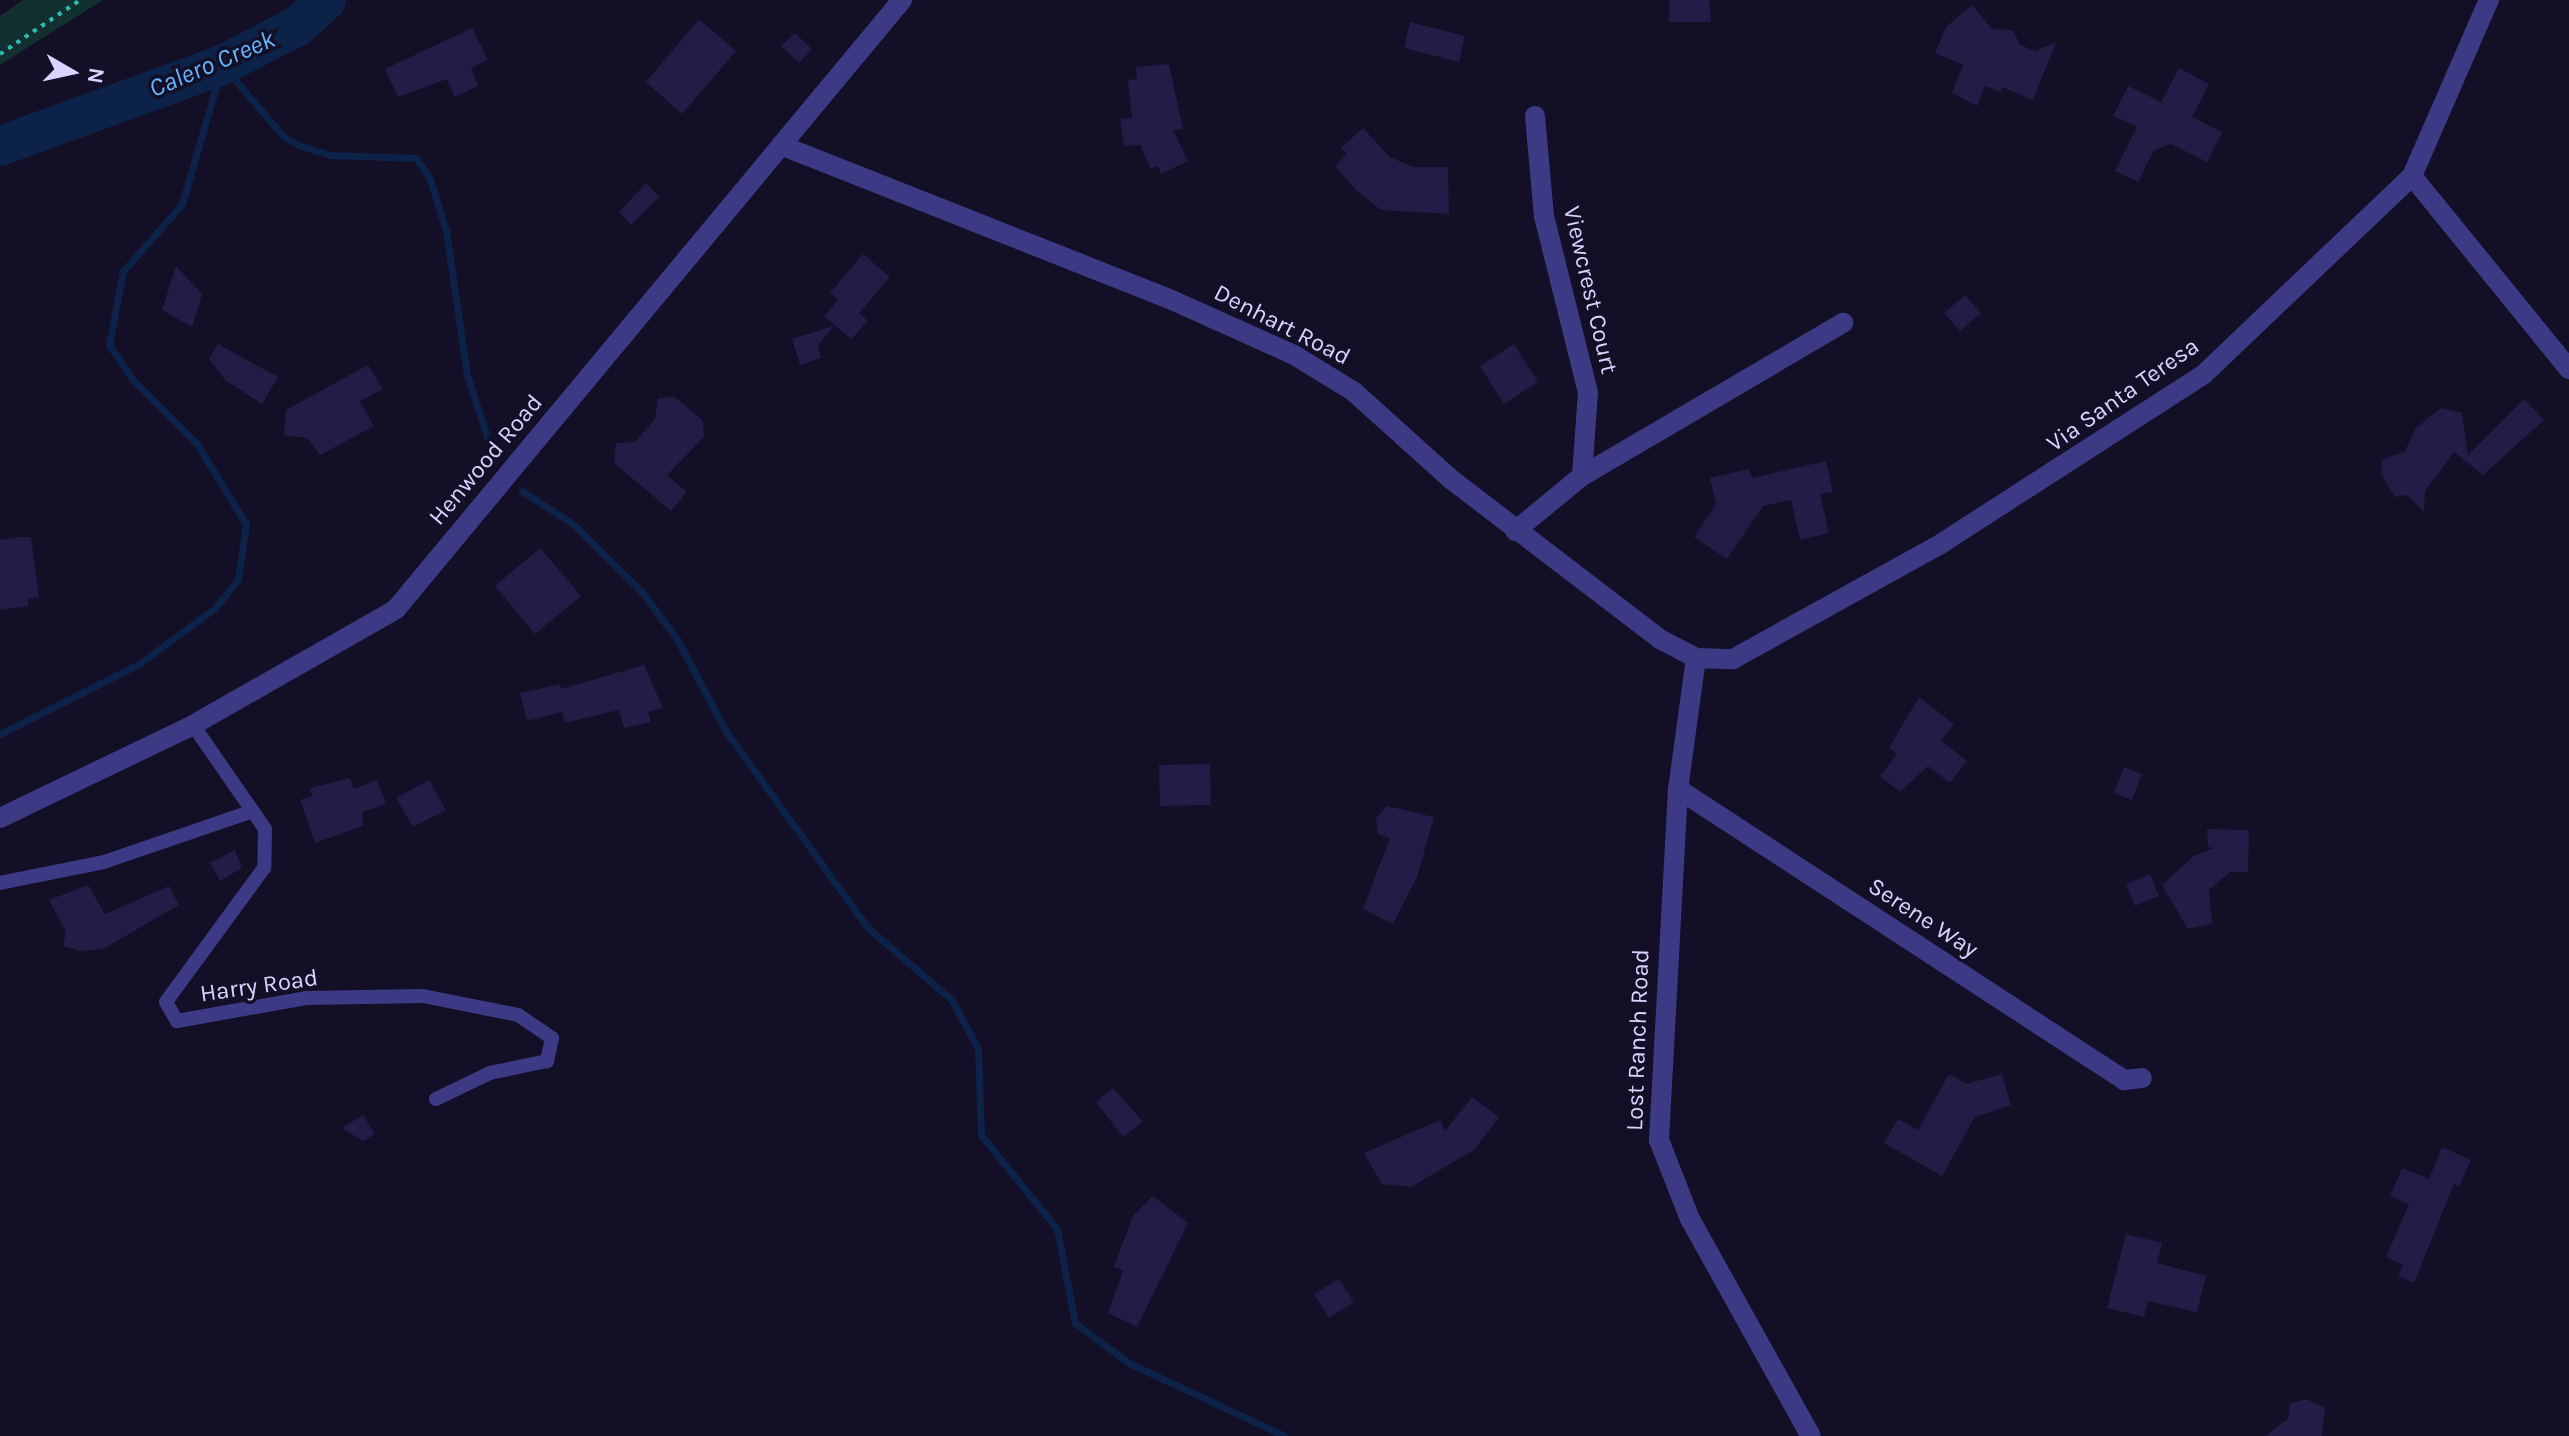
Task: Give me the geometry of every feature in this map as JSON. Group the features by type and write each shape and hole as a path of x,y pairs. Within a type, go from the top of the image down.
{"street":[{"name":"Henwood Road","path":"0,818 193,725 396,609 902,0"},
{"name":"Via Santa Teresa","path":"1696,658 1733,659 1781,636 2098,448 2203,375 2412,176 2489,0"},
{"name":"Viewcrest Court","path":"1535,116 1544,216 1588,392 1582,476"},
{"name":"Denhart Road","path":"783,146 1174,301 1294,355 1353,391 1515,531 1638,624 1696,658"},
{"path":"2412,176 2569,369"},
{"path":"1515,531 1582,476 1843,323"},
{"name":"Lost Ranch Road","path":"1696,658 1678,789 1659,1140 1690,1219 1811,1436"},
{"name":"Serene Way","path":"1678,789 2124,1080 2142,1078"}],"lane":[{"name":"Harry Road","path":"193,725 265,829 264,868 166,1002 177,1021 306,998 423,996 518,1015 552,1038 547,1061 490,1073 436,1099"},
{"path":"0,883 104,862 253,811"}],"path":[{"path":"0,54 80,0"}],"green space":[{"path":"23,0 103,0 0,65 0,16"}],"building":[{"path":"1669,0 1709,0 1711,22 1669,22"},
{"path":"1972,5 1992,29 2013,30 2020,45 2035,51 2056,42 2033,100 2002,87 2001,92 1985,86 1977,106 1952,93 1963,65 1935,53 1946,27"},
{"path":"699,19 736,51 682,114 646,82"},
{"path":"1410,22 1465,36 1459,62 1404,48"},
{"path":"472,28 488,60 471,68 478,86 455,97 447,79 398,97 385,69"},
{"path":"795,33 812,49 799,63 781,46"},
{"path":"1169,64 1183,129 1173,130 1188,161 1161,174 1158,166 1151,169 1140,145 1124,146 1120,119 1132,118 1128,80 1137,79 1136,67"},
{"path":"2179,68 2209,84 2192,117 2222,132 2207,162 2171,144 2154,150 2138,182 2115,171 2137,127 2113,116 2128,86 2161,102"},
{"path":"1363,128 1390,157 1413,167 1448,167 1449,214 1381,210 1356,190 1335,166 1347,154 1341,148"},
{"path":"646,183 659,197 631,225 619,212"},
{"path":"863,254 890,277 859,313 868,321 851,339 824,316 838,300 830,293"},
{"path":"176,266 202,294 192,327 162,310"},
{"path":"1965,295 1981,313 1960,331 1944,313"},
{"path":"834,326 818,345 821,358 800,365 792,339"},
{"path":"218,344 278,377 262,404 225,380 209,359"},
{"path":"1514,344 1538,382 1504,404 1480,366"},
{"path":"368,365 383,389 360,401 374,426 320,455 307,438 284,435 286,410"},
{"path":"675,397 703,421 704,437 667,475 687,492 671,511 614,463 616,443 635,442 655,419 658,398"},
{"path":"2524,399 2544,420 2483,475 2454,452 2425,491 2424,512 2407,495 2395,497 2381,474 2382,460 2405,451 2416,428 2441,408 2462,413 2468,455"},
{"path":"1826,461 1833,492 1820,494 1829,533 1800,540 1791,500 1763,506 1727,559 1694,537 1716,504 1710,478 1749,469 1752,478"},
{"path":"31,537 39,597 28,599 28,606 0,610 0,540"},
{"path":"540,548 581,596 535,634 495,586"},
{"path":"644,665 663,708 648,712 651,722 624,728 619,710 565,723 562,712 527,721 520,693 560,684 561,689"},
{"path":"1919,697 1954,724 1941,741 1967,761 1950,783 1928,766 1900,792 1880,776 1897,754 1889,748"},
{"path":"1210,764 1211,805 1160,806 1159,765"},
{"path":"2124,767 2142,774 2132,800 2114,793"},
{"path":"350,778 354,789 377,780 386,804 363,812 363,826 315,843 300,800 312,796 310,788"},
{"path":"429,780 446,810 413,827 396,798"},
{"path":"1387,806 1434,817 1417,877 1393,924 1363,909 1390,838 1378,834 1376,818"},
{"path":"2207,829 2249,830 2248,872 2230,872 2209,890 2212,924 2188,929 2162,885 2194,856 2214,848 2208,847"},
{"path":"235,850 242,868 220,881 210,863"},
{"path":"2150,874 2159,896 2135,906 2126,884"},
{"path":"88,885 105,914 169,886 179,905 103,949 81,951 63,946 66,932 49,900"},
{"path":"1949,1074 1966,1084 2002,1074 2011,1105 1975,1117 1942,1176 1884,1143 1898,1119 1918,1130"},
{"path":"1113,1088 1143,1122 1123,1137 1096,1102"},
{"path":"1472,1097 1499,1117 1474,1150 1411,1187 1382,1184 1364,1153 1440,1120 1445,1131"},
{"path":"363,1115 375,1134 363,1141 342,1128"},
{"path":"2442,1147 2471,1160 2459,1187 2454,1184 2414,1283 2398,1276 2403,1265 2386,1257 2409,1204 2390,1196 2402,1168 2429,1179"},
{"path":"1153,1196 1188,1223 1137,1327 1108,1313 1123,1271 1114,1267 1133,1216"},
{"path":"2126,1234 2162,1243 2157,1263 2206,1276 2197,1312 2148,1301 2144,1317 2107,1308"},
{"path":"1339,1279 1354,1302 1329,1318 1314,1294"},
{"path":"2306,1399 2325,1408 2322,1436 2265,1436 2288,1419 2290,1403"}],"waterway":[{"name":"Calero Creek","path":"0,146 222,65 298,26 326,0"},
{"path":"222,65 284,137 301,146 330,155 416,158 430,179 446,231 467,375 493,455"},
{"path":"0,734 139,664 215,608 238,580 246,524 197,444 133,380 109,345 123,271 182,204 222,65"},
{"path":"522,491 573,524 641,591 677,639 725,730 868,928 952,1000 978,1049 981,1135 1057,1229 1075,1323 1129,1363 1285,1436"}]}
